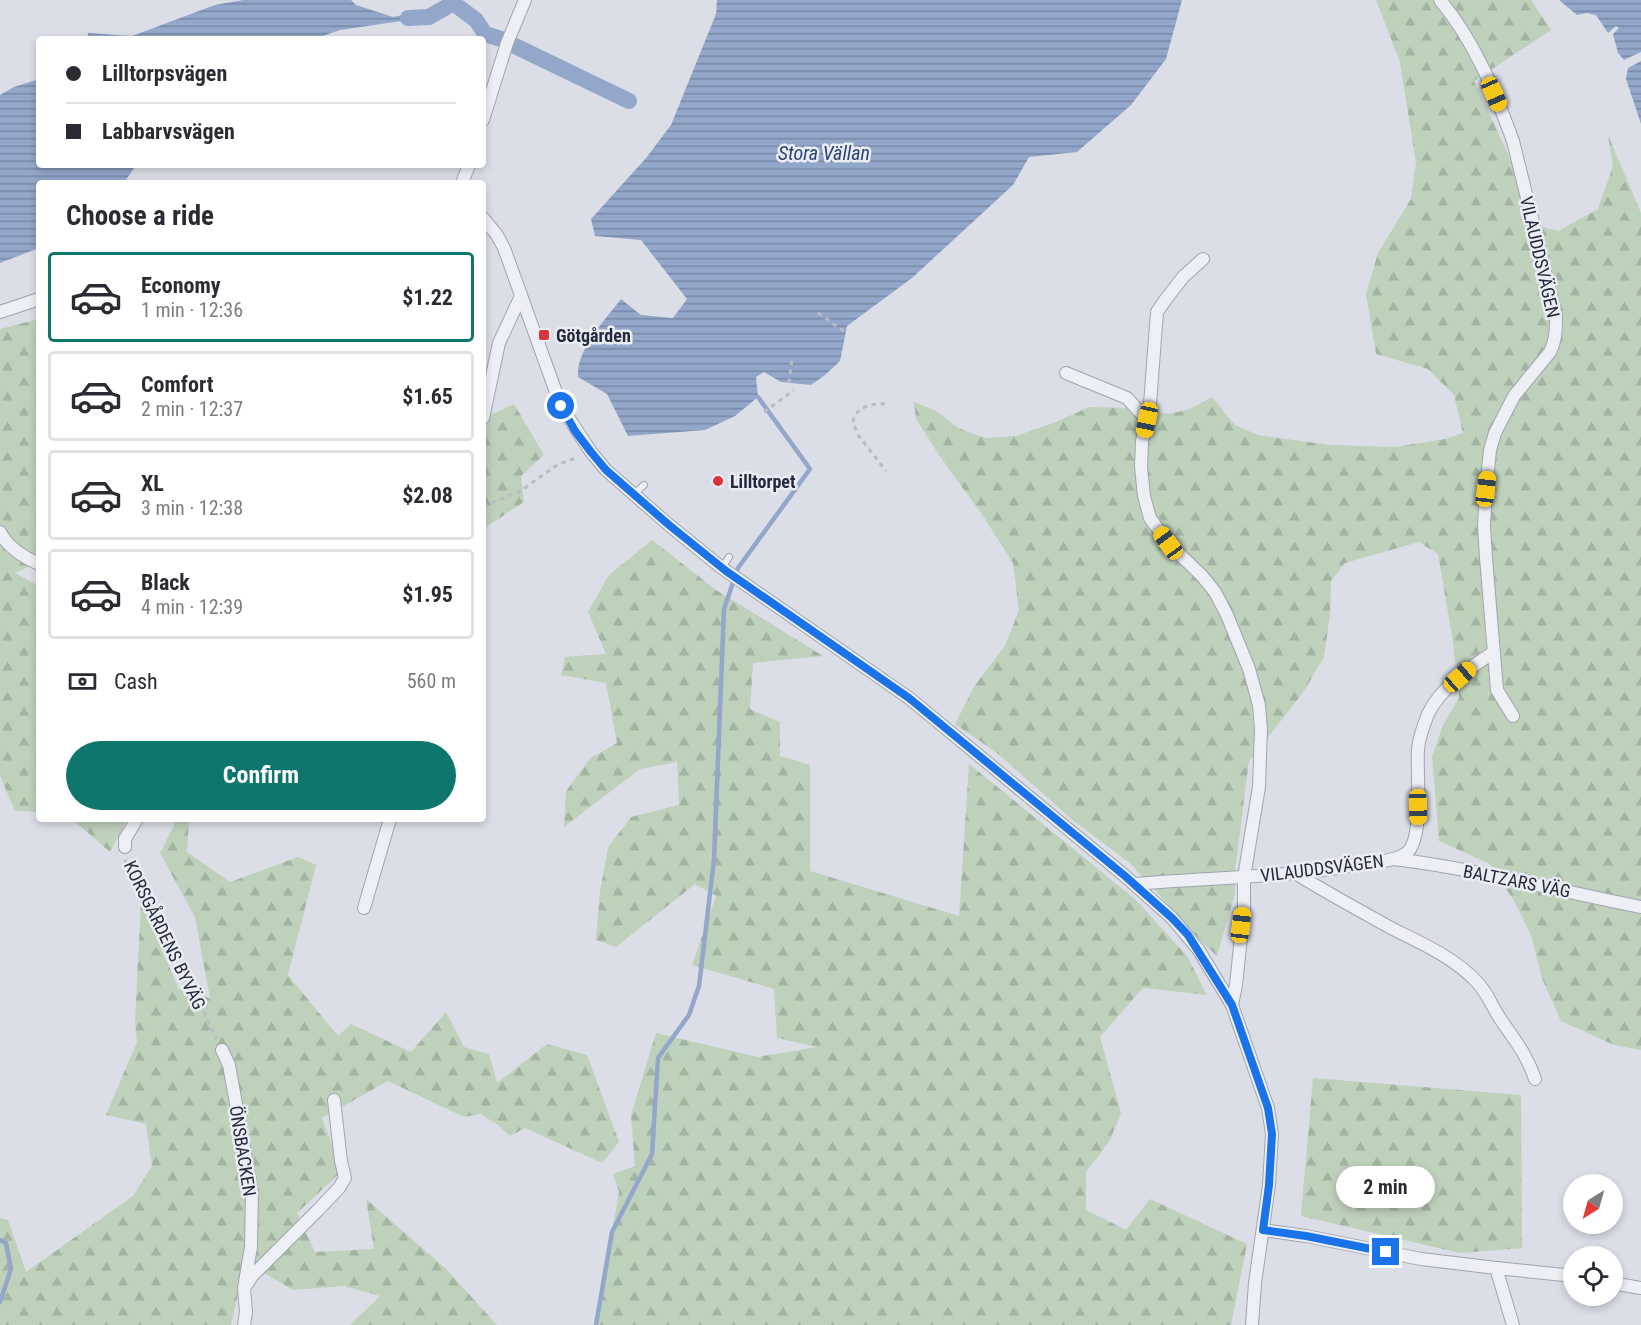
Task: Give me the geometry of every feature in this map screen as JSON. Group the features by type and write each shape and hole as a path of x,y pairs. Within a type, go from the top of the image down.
{"street":[{"path":"486,110 507,43 525,0"},
{"name":"VILAUDDSVÄGEN","path":"1134,884 1295,873 1393,859 1405,855 1410,850 1417,833 1418,750 1428,714 1447,688 1472,666 1494,652 1491,638 1484,525 1490,450 1495,433 1515,396 1553,345 1556,316 1513,141 1504,115 1473,49 1440,0"},
{"path":"486,222 504,248 561,406 591,452 606,470 722,568 909,698 1134,884 1188,935 1232,1005 1268,1108 1272,1134 1269,1185 1255,1283 1252,1325"},
{"path":"1203,259 1183,277 1157,312 1150,404 1142,441 1141,467 1144,496 1150,518 1168,543 1215,592 1249,669 1259,705 1261,729 1259,787 1244,877 1244,908 1232,1005"},
{"path":"486,404 499,343 521,296"},
{"path":"0,312 36,300"},
{"path":"1066,373 1127,398 1147,420"},
{"path":"0,532 7,543 20,554 36,562"},
{"path":"1494,652 1497,690 1513,716"},
{"name":"KORSGÅRDENS BYVÄG","path":"125,847 125,840 135,822"},
{"path":"364,908 389,822"},
{"name":"BALTZARS VÄG","path":"1393,859 1430,863 1641,907"},
{"path":"1295,873 1332,897 1432,949 1462,968 1478,982 1519,1043 1535,1079"},
{"name":"ÖNSBACKEN","path":"222,1050 229,1065 252,1192 251,1247 244,1288 246,1312 244,1325"},
{"path":"244,1288 252,1276 339,1188 345,1178 334,1100"},
{"path":"1263,1230 1306,1236 1421,1259 1563,1275"},
{"path":"1496,1268 1514,1325"},
{"path":"1623,1285 1641,1288"}],"lane":[{"path":"633,495 644,485"},
{"path":"722,568 729,556"}],"path":[{"path":"819,314 845,332"},
{"path":"789,383 792,358"},
{"path":"764,412 794,390"},
{"path":"885,404 871,405 862,409 856,413 853,422 858,435 886,471"},
{"path":"486,505 519,492 557,465 591,452"},
{"name":"KORSGÅRDENS BYVÄG","path":"125,847 125,861 174,961 200,1004 222,1050"}],"green space":[{"path":"1376,0 1531,0 1551,30 1474,81 1508,154 1534,225 1558,231 1598,209 1613,166 1608,135 1641,213 1641,1050 1614,1045 1561,1021 1542,978 1531,935 1516,904 1490,864 1439,841 1432,756 1443,725 1459,698 1453,642 1438,554 1419,542 1345,563 1331,581 1330,614 1324,657 1302,694 1249,761 1235,871 1235,894 1217,956 1131,864 1075,822 997,753 955,724 975,685 1005,646 1019,610 1013,563 916,419 914,402 936,411 958,428 985,438 1016,436 1089,407 1125,408 1169,414 1190,409 1212,397 1235,425 1258,435 1330,445 1395,447 1445,439 1463,433 1454,395 1428,369 1376,354 1366,294 1378,253 1411,199 1416,163 1400,62"},
{"path":"36,320 36,563 15,573 36,584 36,812 15,811 0,776 0,329"},
{"path":"514,404 544,455 521,476 524,502 486,527 486,419"},
{"path":"652,540 716,590 823,656 753,663 750,709 780,722 780,756 810,765 810,871 959,916 969,764 1135,899 1187,956 1207,995 1143,988 1100,1037 1121,1113 1109,1142 1086,1172 1086,1210 1126,1230 1150,1199 1247,1244 1231,1325 596,1325 619,1192 613,1174 635,1166 631,1115 656,1033 758,1057 817,1047 777,1038 774,989 692,965 716,896 695,884 616,947 596,940 600,892 608,847 631,817 679,805 677,762 640,769 564,827 566,791 591,758 617,743 606,683 561,675 565,657 606,654 588,612 609,575"},
{"path":"75,822 125,822 110,852"},
{"path":"176,822 189,822 187,852 230,882 298,857 316,865 288,975 338,1036 351,1024 411,1052 446,1012 464,1047 489,1054 497,1083 547,1044 587,1055 619,1142 602,1163 525,1128 510,1136 497,1124 480,1114 464,1117 388,1081 322,1118 342,1171 297,1213 315,1252 374,1249 366,1199 445,1268 497,1325 350,1325 380,1296 344,1286 293,1290 266,1274 243,1272 231,1325 0,1325 0,1218 8,1220 26,1272 133,1196 152,1166 146,1124 106,1115 137,1042 135,1021 141,902 179,989 210,998 195,917 160,853"},
{"path":"1313,1078 1521,1095 1522,1248 1460,1253 1301,1216"}],"water":[{"path":"243,0 351,0 356,5 393,17 422,11 429,17 340,30 323,36 132,36 215,5"},
{"name":"Stora Vällan","path":"717,0 1182,0 1166,59 1131,105 1077,152 1029,157 1013,185 912,278 847,326 840,361 825,375 811,385 781,382 764,372 756,377 758,397 735,416 705,430 628,436 607,394 578,377 582,356 593,336 621,299 641,315 673,318 687,299 641,240 595,236 591,219 646,158 671,125 716,14"},
{"path":"1559,0 1641,0 1641,52 1624,60 1618,53 1613,34 1619,28 1616,26 1608,33 1596,15 1587,13 1577,15"},
{"path":"88,33 132,36 88,36"},
{"path":"1641,61 1641,124 1626,79 1628,68"},
{"path":"36,80 36,168 134,168 126,180 36,180 36,249 0,263 0,95 14,87"}],"waterway":[{"path":"408,18 429,17 453,3 476,20 485,34 501,39"},
{"path":"515,46 629,101"},
{"path":"596,1325 612,1232 652,1154 658,1058 689,1015 699,986 714,860 724,609 738,568 810,469 758,397"},
{"path":"0,1240 6,1243 11,1269 0,1302"}],"place":[{"name":"Götgården","path":"544,335"},
{"name":"Lilltorpet","path":"718,481"}],"route":[{"path":"561,406 575,431 591,452 606,470 633,495 726,571 909,698 1125,876 1172,918 1198,949 1232,1005 1268,1108 1272,1134 1271,1163 1263,1230 1386,1252"}]}
